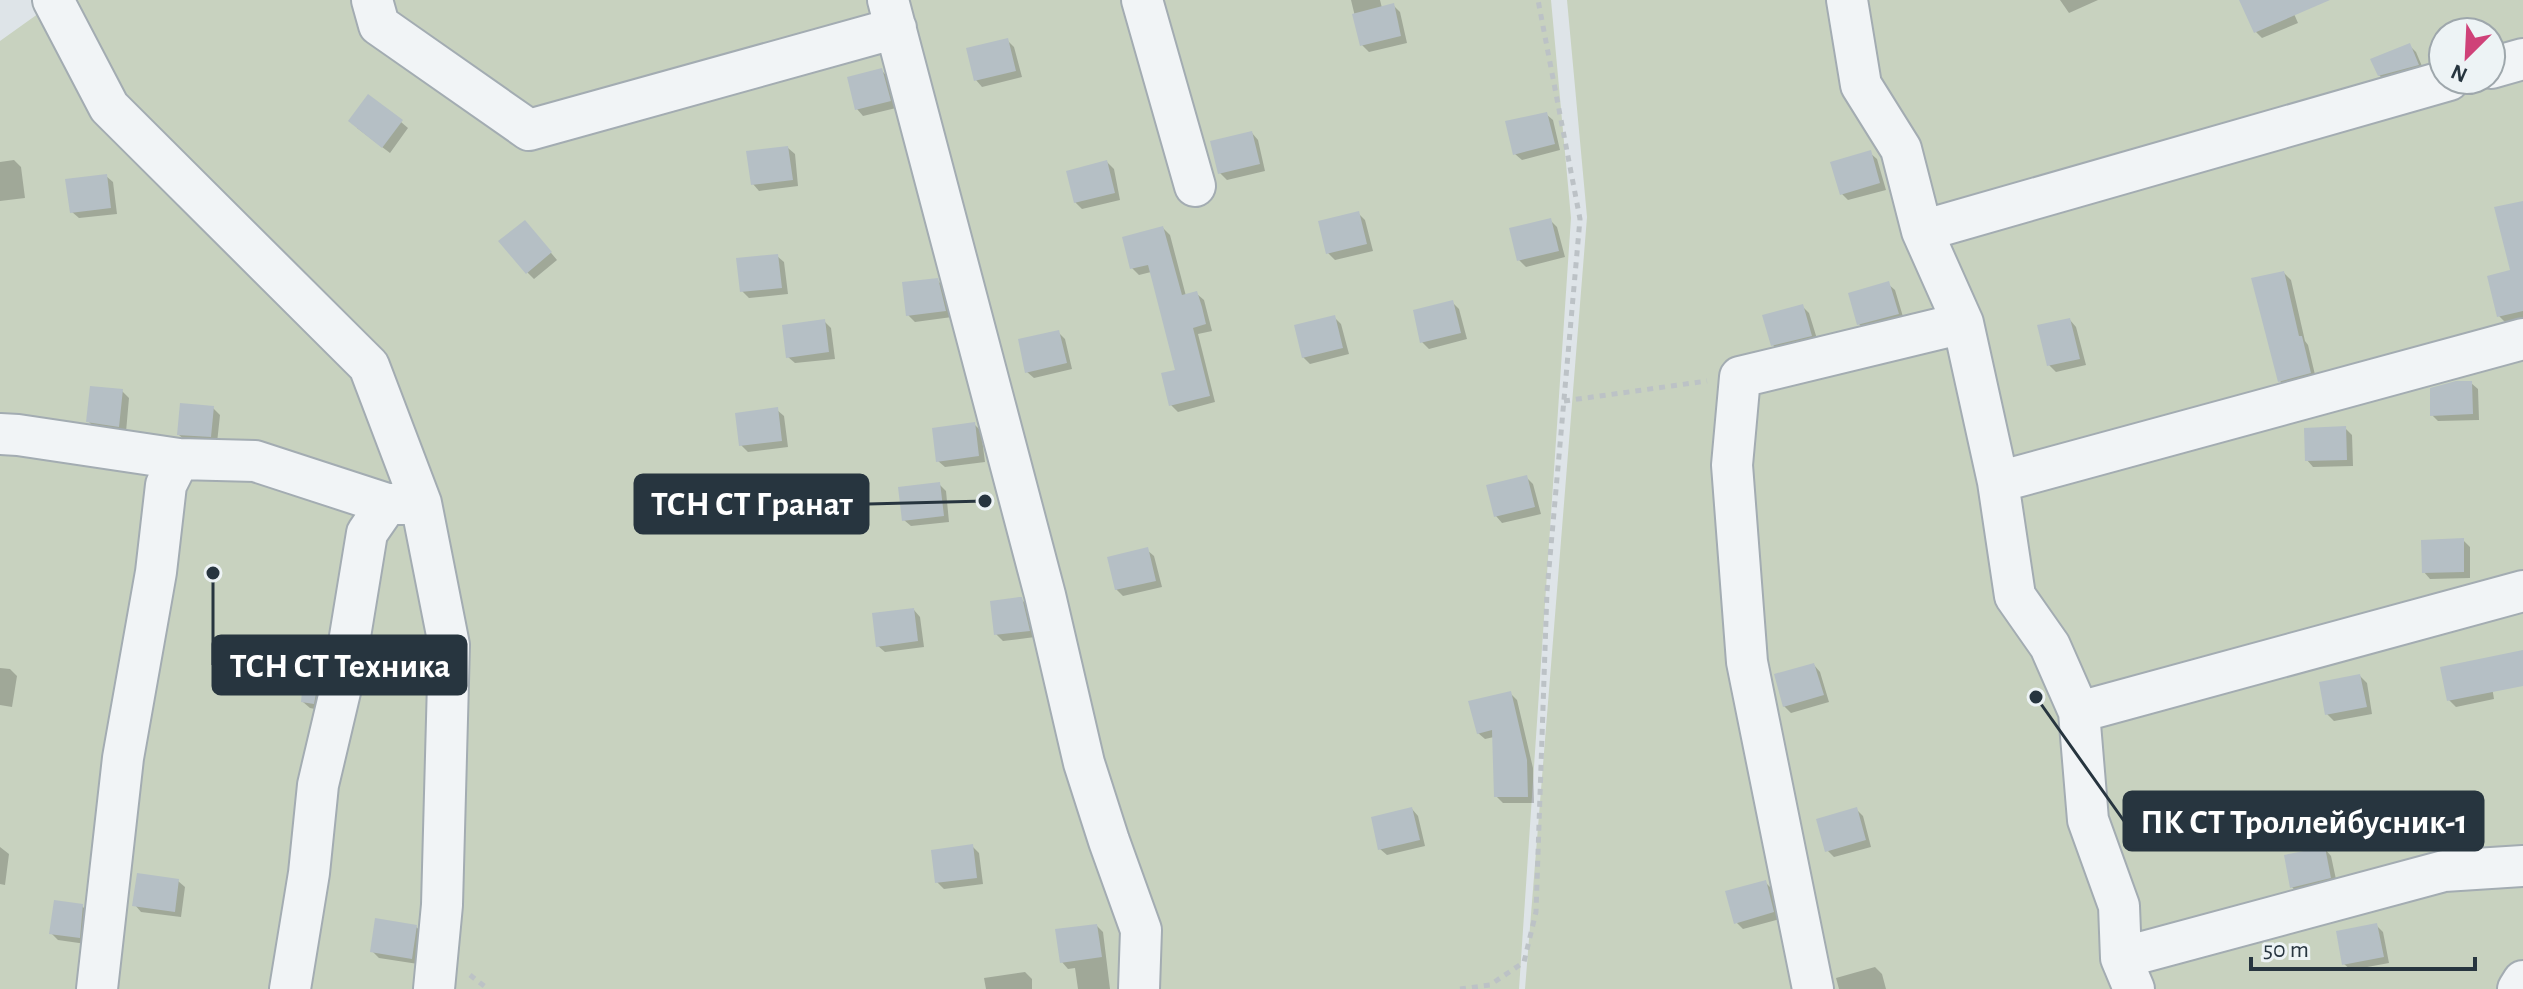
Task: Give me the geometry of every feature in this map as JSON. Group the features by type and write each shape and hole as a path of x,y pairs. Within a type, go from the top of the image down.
{"street":[{"path":"53,0 109,107 369,366 404,504 449,645 442,905 434,989"},
{"path":"372,0 379,25 529,130 892,14 1045,595 1084,763 1141,930 1139,989"},
{"path":"1142,0 1195,186"},
{"path":"1847,0 1861,85 1901,149 1922,231 1963,323 1998,482 2015,596 2050,646 2079,712 2088,820 2119,906 2128,973 2444,871 2523,866"},
{"path":"1922,231 2427,86"},
{"path":"1813,989 1747,662 1732,465 1740,377 1963,323"},
{"path":"1998,482 2523,339"},
{"path":"0,434 179,459 255,461 404,504"},
{"path":"97,989 123,758 156,572 166,485 179,459"},
{"path":"290,989 309,873 318,785 343,679 367,533 404,504"},
{"path":"2079,712 2523,591"},
{"path":"2518,989 2523,981"}],"path":[{"path":"1460,989 1490,985 1524,962 1536,912 1547,591 1580,219 1538,0"},
{"path":"1564,401 1740,377"}],"green space":[{"path":"63,0 1551,0 1571,218 1519,989 441,989 456,640 379,363 115,100"},
{"path":"1567,0 2523,0 2523,989 1525,989 1587,217"},
{"path":"42,11 356,367 409,497 443,649 425,989 0,989 0,41"}],"building":[{"path":"2239,0 2330,0 2254,33"},
{"path":"1394,3 1401,36 1360,46 1352,14"},
{"path":"1008,38 1016,71 974,81 966,48"},
{"path":"2410,43 2419,65 2378,76 2370,59"},
{"path":"882,68 891,101 855,110 847,77"},
{"path":"368,94 403,120 382,148 348,121"},
{"path":"1547,112 1555,144 1513,155 1505,121"},
{"path":"1252,131 1260,164 1218,174 1210,141"},
{"path":"788,146 793,180 751,185 746,151"},
{"path":"1871,150 1880,183 1840,195 1830,162"},
{"path":"1107,160 1115,193 1074,203 1066,171"},
{"path":"107,174 111,208 70,213 65,179"},
{"path":"2523,201 2523,311 2497,317 2487,276 2510,270 2494,207"},
{"path":"1359,211 1367,244 1326,254 1318,221"},
{"path":"1551,218 1559,251 1517,261 1509,228"},
{"path":"525,220 552,252 526,274 498,241"},
{"path":"1163,226 1182,295 1197,291 1202,307 1206,324 1193,328 1210,396 1169,406 1161,373 1175,370 1148,265 1130,269 1122,237"},
{"path":"778,254 782,288 740,292 736,258"},
{"path":"2284,271 2311,373 2278,382 2251,278"},
{"path":"938,278 946,311 906,316 902,282"},
{"path":"1889,281 1899,314 1857,325 1848,293"},
{"path":"1453,300 1461,333 1420,343 1413,310"},
{"path":"1803,304 1812,336 1771,346 1762,315"},
{"path":"1335,315 1343,348 1302,358 1294,325"},
{"path":"2070,318 2080,359 2047,366 2037,325"},
{"path":"825,319 829,352 786,358 782,325"},
{"path":"1059,330 1067,363 1025,373 1018,339"},
{"path":"2456,381 2472,381 2473,414 2430,416 2430,388"},
{"path":"90,386 123,389 119,427 86,422"},
{"path":"180,403 214,406 211,437 177,435"},
{"path":"778,407 782,441 739,446 735,413"},
{"path":"975,422 979,456 936,462 932,428"},
{"path":"2346,426 2347,460 2305,461 2304,428"},
{"path":"1527,475 1535,507 1494,517 1486,485"},
{"path":"940,482 944,516 902,521 898,487"},
{"path":"2464,538 2464,572 2422,573 2421,540"},
{"path":"1148,547 1156,581 1115,590 1107,557"},
{"path":"1022,597 1030,631 994,635 990,601"},
{"path":"914,608 918,641 876,647 872,613"},
{"path":"2523,650 2523,686 2447,701 2440,667"},
{"path":"305,660 322,662 314,704 301,702"},
{"path":"1814,663 1824,695 1783,707 1774,674"},
{"path":"2360,674 2367,707 2325,715 2319,682"},
{"path":"1511,691 1527,760 1528,797 1494,797 1492,730 1477,734 1468,701"},
{"path":"1412,807 1420,840 1378,850 1371,817"},
{"path":"1857,807 1866,840 1825,852 1816,819"},
{"path":"973,844 977,878 935,883 931,850"},
{"path":"2325,847 2331,878 2290,888 2284,855"},
{"path":"137,873 179,879 175,912 132,906"},
{"path":"1766,880 1774,912 1734,924 1725,891"},
{"path":"54,900 83,904 80,938 49,934"},
{"path":"375,918 417,925 412,959 370,952"},
{"path":"2377,923 2384,957 2342,965 2336,931"},
{"path":"1097,924 1102,957 1060,963 1055,929"}],"place":[{"name":"ТСН СТ Гранат","path":"985,501"},
{"name":"ТСН СТ Техника","path":"213,573"},
{"name":"ПК СТ Троллейбусник-1","path":"2036,697"}]}
